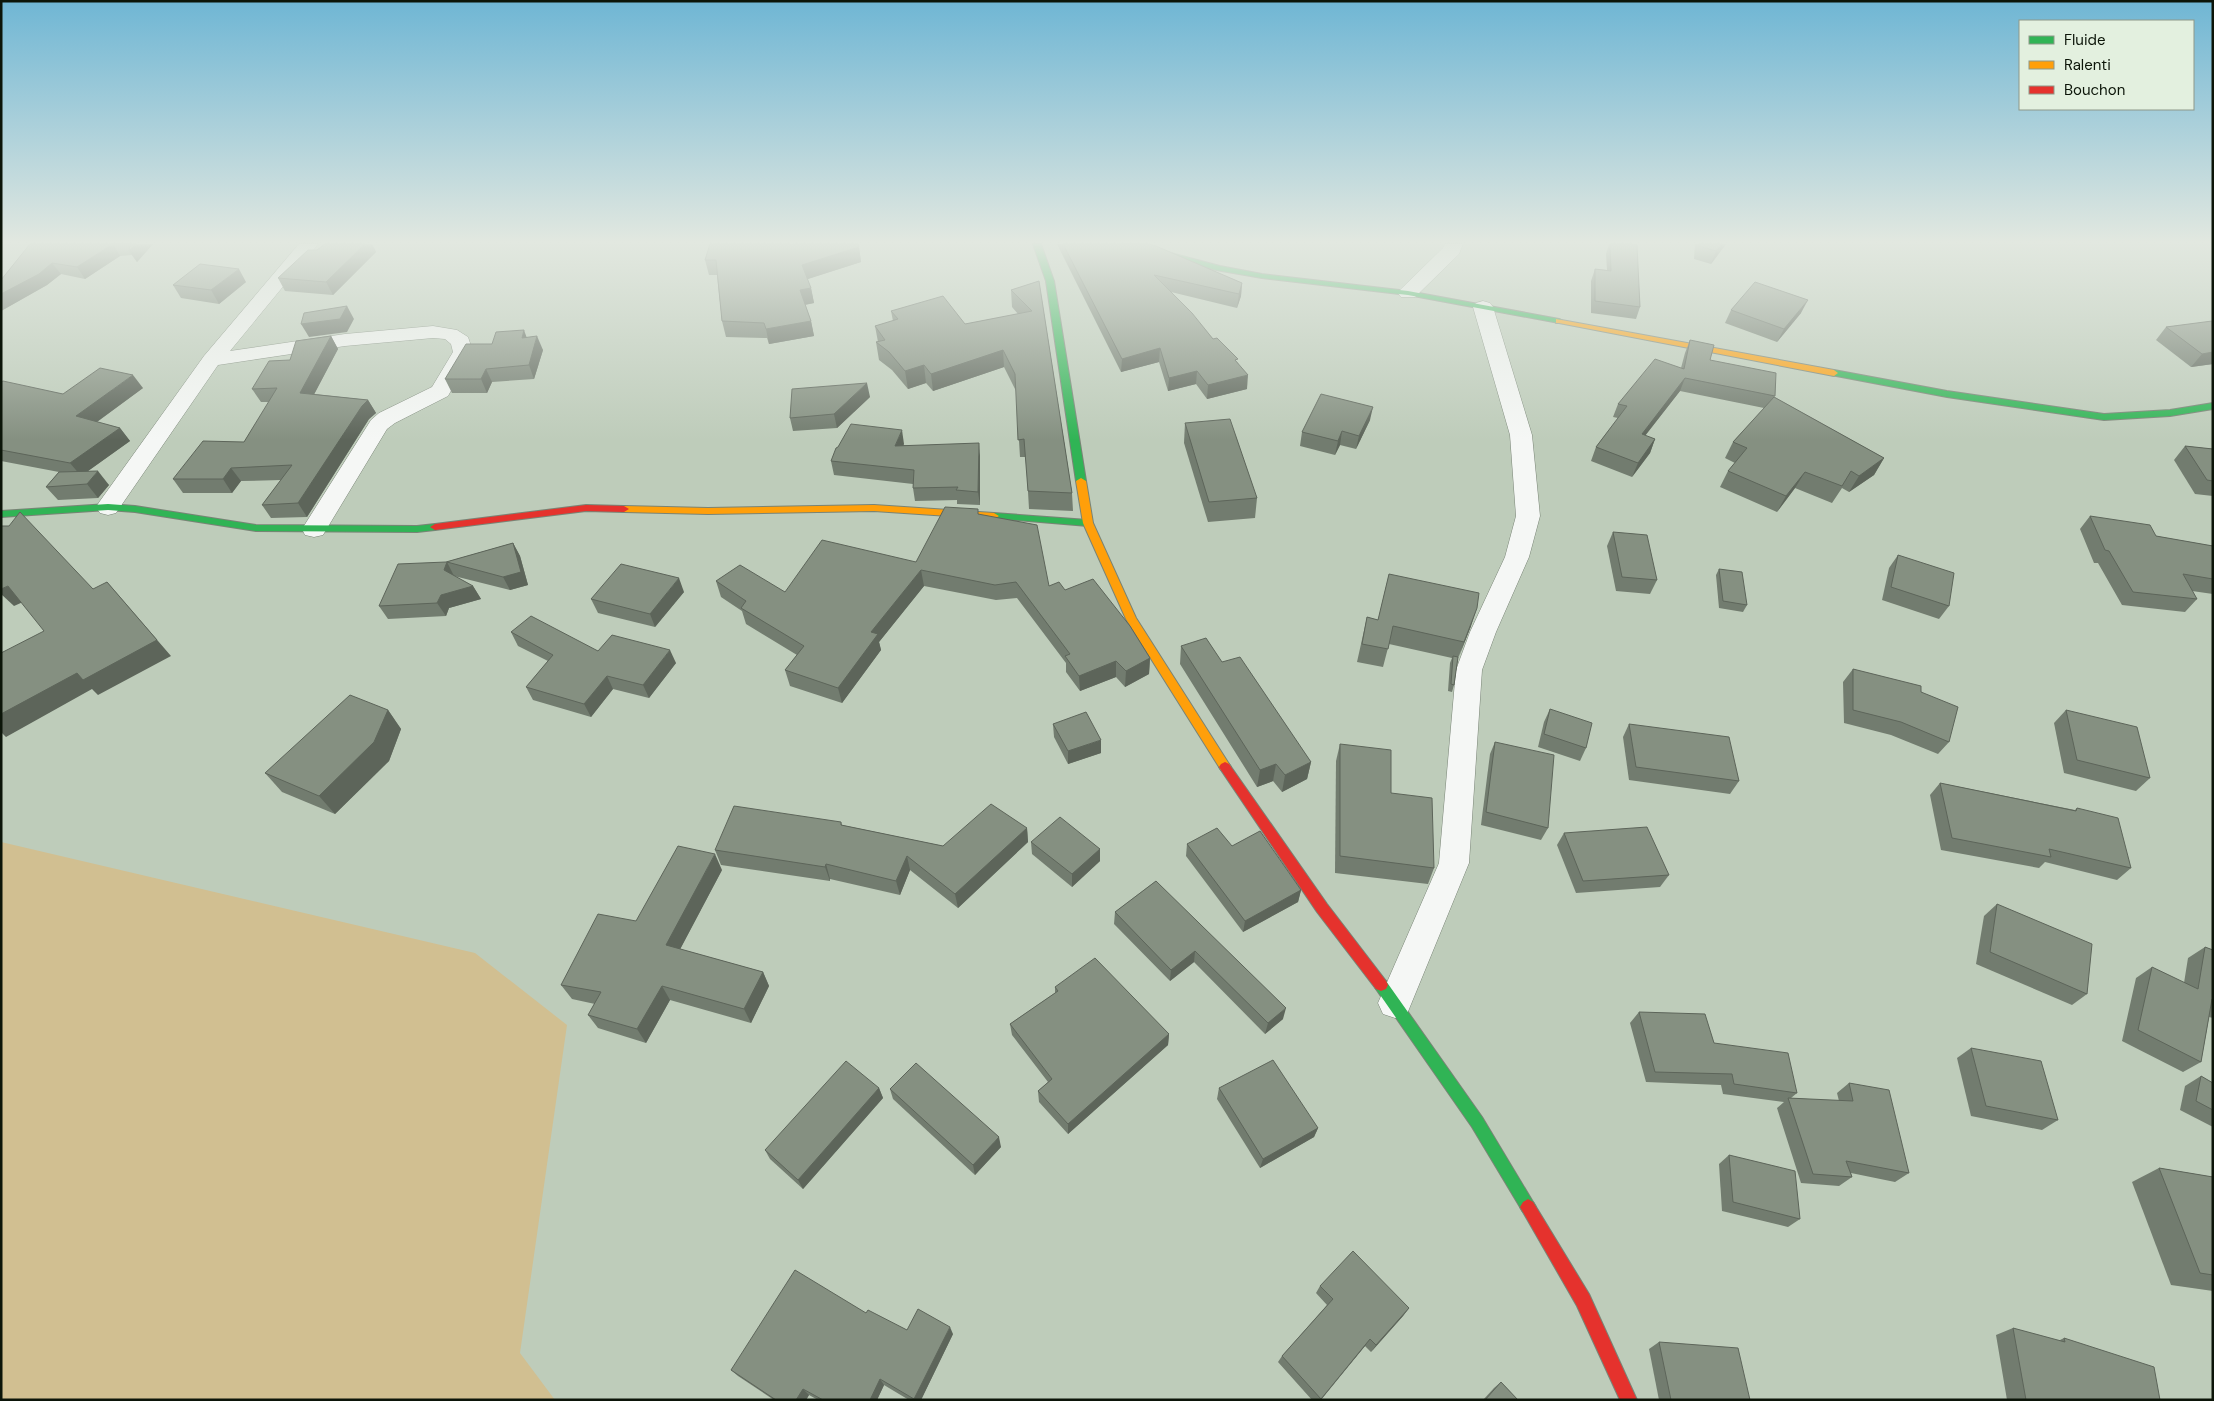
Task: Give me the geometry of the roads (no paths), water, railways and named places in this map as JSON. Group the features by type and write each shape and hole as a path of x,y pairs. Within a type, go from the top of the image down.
{"street":[{"path":"108,507 211,360 254,309"},
{"path":"1054,309 1088,523 1131,619 1206,739 1322,908 1396,1003 1477,1122 1583,1300 1629,1400"},
{"path":"1396,1003 1454,863 1461,795 1469,670 1483,632 1518,557 1528,516 1521,435 1484,309"},
{"path":"1496,309 1947,394 2104,417 2170,413 2213,406"},
{"path":"211,360 346,340 433,332 450,334 461,341 462,352 440,391 388,418 380,425 314,529"},
{"path":"1,514 108,507 256,528 417,529 586,508 610,507 708,511 874,508 1088,523"}]}
